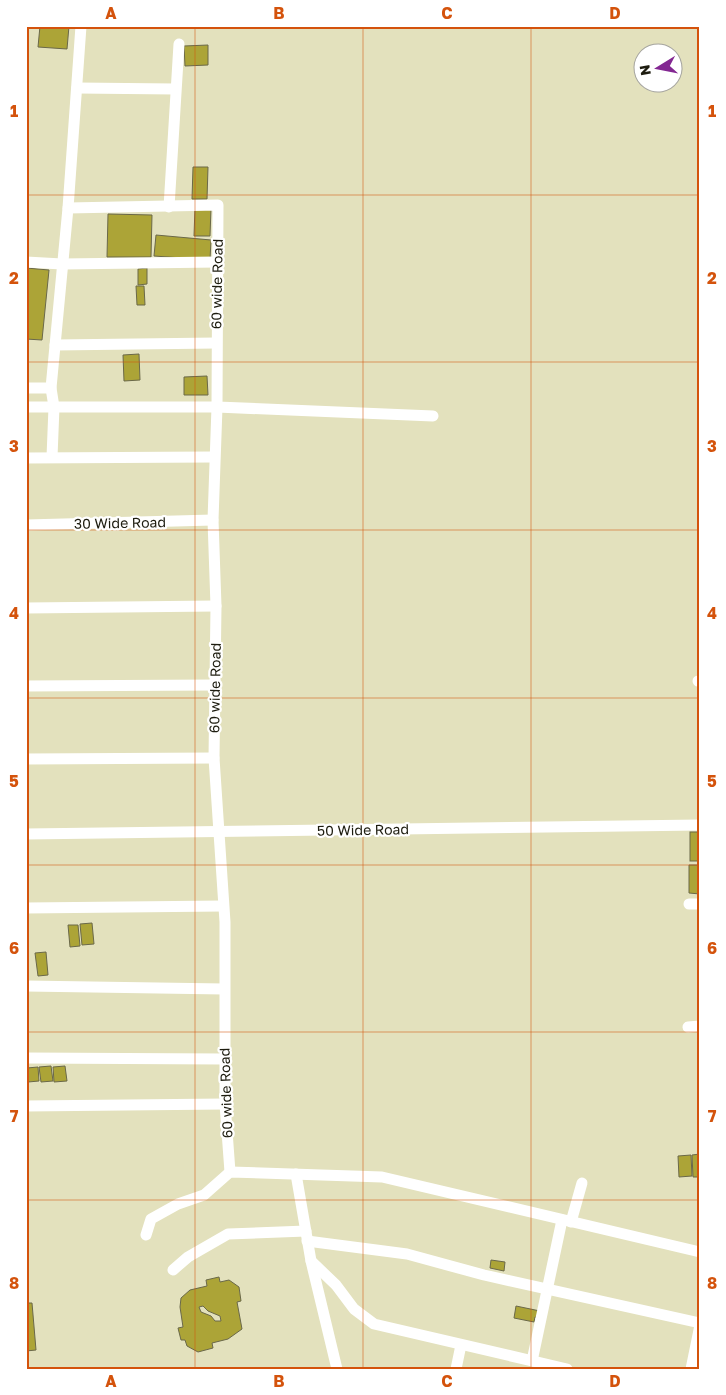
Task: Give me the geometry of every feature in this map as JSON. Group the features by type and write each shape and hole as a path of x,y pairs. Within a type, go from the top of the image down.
{"street":[{"path":"52,457 54,406 51,388 68,208 81,26"},
{"path":"68,208 169,206 178,44"},
{"path":"77,88 175,89"},
{"name":"60 wide Road","path":"169,206 218,205 217,408 213,457 216,606 214,758 224,906 225,1104 230,1172"},
{"path":"26,262 62,264 217,262"},
{"path":"55,345 216,343"},
{"path":"26,388 51,388"},
{"path":"26,407 217,408 433,416"},
{"path":"26,458 213,457"},
{"name":"30 Wide Road","path":"26,525 213,520"},
{"path":"26,608 216,606"},
{"path":"26,686 215,685"},
{"path":"26,759 214,758"},
{"name":"50 Wide Road","path":"26,834 700,824"},
{"path":"26,908 224,906"},
{"path":"26,986 224,989"},
{"path":"688,1027 700,1026"},
{"path":"26,1058 224,1059"},
{"path":"26,1106 225,1104"},
{"path":"146,1235 151,1219 178,1204 204,1195 230,1172 296,1174 382,1177 700,1252"},
{"path":"296,1174 311,1261 337,1369"},
{"path":"532,1361 547,1290 566,1221 582,1183"},
{"path":"173,1270 188,1257 228,1234 307,1236 407,1254 547,1290 700,1324 691,1369"},
{"path":"311,1261 336,1285 354,1310 374,1324 461,1346 513,1363 532,1361 568,1369"},
{"path":"456,1369 461,1346"}],"building":[{"path":"40,26 69,26 67,49 38,47"},
{"path":"208,45 208,65 185,66 184,46"},
{"path":"193,167 208,167 207,199 192,199"},
{"path":"195,207 211,208 210,236 194,236"},
{"path":"108,214 152,215 151,257 107,257"},
{"path":"156,235 211,240 210,260 154,256"},
{"path":"26,268 49,270 42,340 26,339"},
{"path":"147,268 147,284 138,285 138,269"},
{"path":"136,286 144,286 145,305 137,305"},
{"path":"139,354 140,380 124,381 123,355"},
{"path":"207,376 208,395 184,395 184,377"},
{"path":"690,832 700,832 700,861 690,861"},
{"path":"689,865 700,865 700,894 689,893"},
{"path":"92,923 94,944 82,945 80,924"},
{"path":"68,925 78,925 80,946 70,947"},
{"path":"46,952 48,975 38,976 35,953"},
{"path":"51,1066 53,1081 41,1082 39,1067"},
{"path":"65,1066 67,1081 54,1082 53,1067"},
{"path":"38,1067 39,1081 28,1082 27,1068"},
{"path":"700,1154 700,1177 693,1177 692,1155"},
{"path":"691,1155 692,1176 679,1177 678,1156"},
{"path":"491,1260 505,1262 504,1271 490,1268"},
{"path":"219,1277 220,1282 229,1280 239,1287 241,1301 237,1302 242,1329 228,1339 212,1343 213,1348 198,1352 187,1346 185,1340 181,1340 178,1328 183,1327 180,1307 181,1298 190,1290 207,1286 206,1280","holes":["203,1306 208,1311 220,1316 221,1321 215,1321 211,1316 201,1312 199,1307"]},
{"path":"26,1303 32,1303 36,1350 26,1351"},
{"path":"516,1306 540,1311 539,1318 535,1317 534,1322 514,1318"}]}
